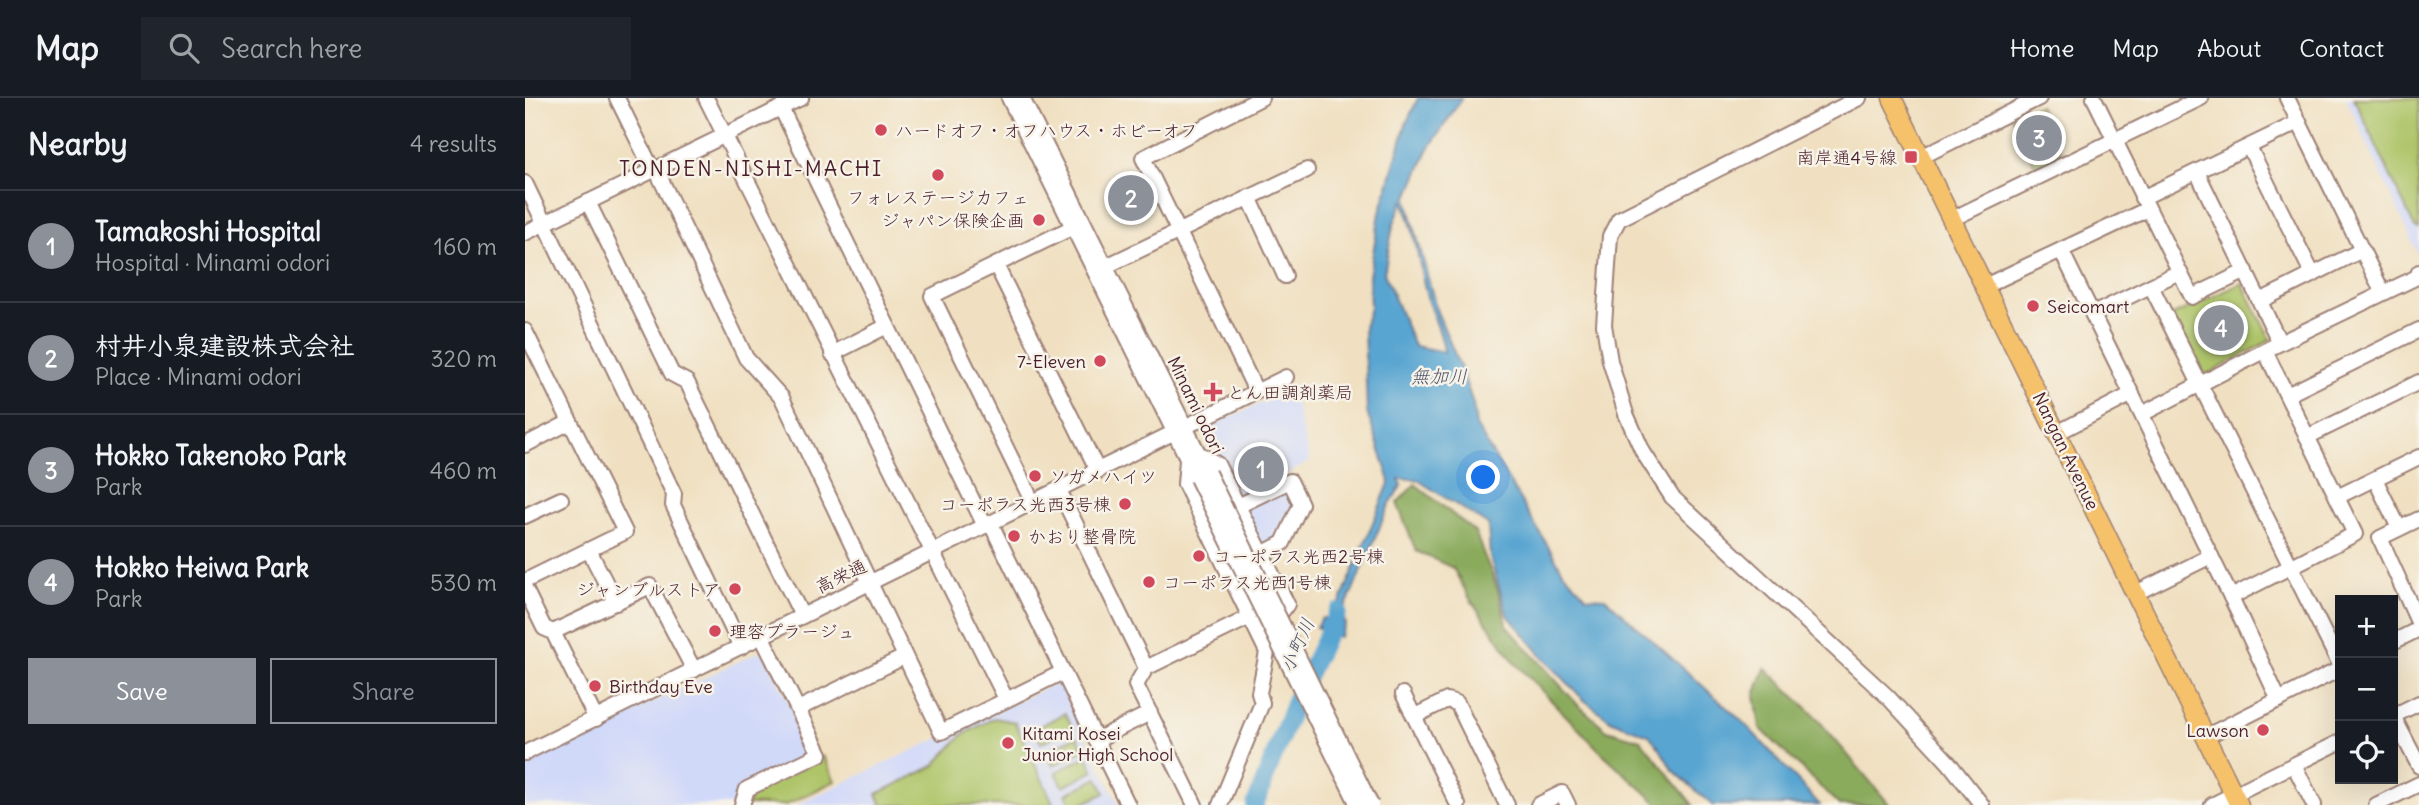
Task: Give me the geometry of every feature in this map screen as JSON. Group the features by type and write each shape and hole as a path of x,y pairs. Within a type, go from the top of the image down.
{"main road":[{"name":"Nangan Avenue","path":"1892,98 2236,800"}],"street":[{"path":"617,98 747,358 782,398 941,732 1063,672"},
{"path":"706,98 1006,699"},
{"path":"525,233 801,98"},
{"name":"Minami odori","path":"1009,98 1073,227 1101,269"},
{"name":"Minami odori","path":"1022,98 1358,805"},
{"path":"1256,391 1143,158 1261,98"},
{"path":"1859,98 1619,219 1610,236 1606,270 1604,325 1608,349 1626,414 1643,452 1672,496 1888,697 1949,763 1982,805"},
{"path":"1921,157 2039,98"},
{"path":"2094,98 2192,297 2246,271"},
{"path":"1952,219 2201,98"},
{"path":"2287,98 2383,293"},
{"path":"781,108 887,326 1128,805"},
{"path":"1985,286 2061,250 2197,172 2299,122"},
{"path":"2249,147 2313,275"},
{"path":"1101,269 1307,170"},
{"path":"2197,172 2280,343"},
{"path":"525,183 674,494 673,505 741,647"},
{"path":"1249,197 1285,276"},
{"path":"588,202 672,374 687,382 803,616"},
{"path":"1033,503 932,296 1073,227"},
{"path":"2061,250 2279,699"},
{"path":"2260,302 2362,250"},
{"path":"996,265 1098,471"},
{"path":"2093,314 2179,272"},
{"path":"2142,414 2280,343 2418,277"},
{"path":"2151,286 2293,567 2336,658"},
{"path":"832,354 887,326"},
{"path":"2287,394 2419,330"},
{"path":"525,331 625,532 525,580"},
{"path":"2231,597 2355,534 2265,351"},
{"name":"高栄通","path":"525,754 1286,377"},
{"path":"2307,437 2419,382"},
{"path":"2057,433 2132,394"},
{"path":"525,445 570,422"},
{"path":"1195,805 1136,685 1146,668 1252,621 1283,610 1287,604 1217,464 1192,455 1185,484 1252,621 1267,652 1259,693 1262,703 1220,805"},
{"path":"2337,497 2419,457"},
{"name":"Minami odori","path":"1202,476 1371,805"},
{"path":"2375,479 2399,528"},
{"path":"1238,506 1290,481 1301,504 1283,543 1262,554"},
{"path":"1059,490 1146,668"},
{"path":"527,510 561,499"},
{"path":"2398,639 2419,626 2379,538 2419,519"},
{"path":"589,550 616,603"},
{"path":"2136,593 2211,556"},
{"path":"553,632 650,586 694,670"},
{"path":"525,589 544,628 553,632 596,719"},
{"path":"742,805 747,789 820,754 762,637"},
{"path":"798,709 904,657"},
{"path":"2205,737 2335,670"},
{"path":"1403,694 1458,805"},
{"path":"1415,716 1447,700 1457,703 1507,805"},
{"path":"2398,714 2419,703"},
{"path":"1096,740 1150,713"},
{"path":"2396,721 2419,766"},
{"path":"2212,805 2236,800 2294,765 2335,744"},
{"path":"2294,765 2314,805"},
{"path":"2376,805 2419,784"},
{"path":"1538,805 1562,793 1568,805"}],"shaded area":[{"path":"2346,98 2419,98 2419,256"},
{"path":"1292,389 1310,462 1284,475 1298,505 1280,541 1264,549 1210,437 1211,426"},
{"path":"758,652 765,654 811,747 809,753 736,805 525,805 525,764"},
{"name":"Kitami Kosei Junior High School","path":"1059,682 1119,805 796,805"}],"green space":[{"path":"2354,98 2419,98 2419,229 2415,228"},
{"path":"2039,105 2065,160 2038,172 2012,117"},
{"path":"2242,283 2271,340 2205,376 2199,374 2171,316"},
{"path":"1415,484 1475,532 1498,590 1507,626 1578,705 1607,730 1641,740 1693,805 1659,805 1600,751 1515,663 1470,599 1453,568 1416,551 1397,503"},
{"path":"1765,668 1814,715 1890,805 1839,805 1760,728 1755,695"},
{"path":"1065,713 1073,728 1041,743 1034,729"},
{"path":"994,718 1015,722 1054,805 882,805 877,794 934,766 962,735"},
{"path":"1077,736 1084,750 1053,766 1046,751"},
{"path":"823,756 835,781 786,805 748,805 751,791"},
{"path":"1087,756 1094,771 1063,787 1056,772"},
{"path":"1098,778 1105,793 1080,805 1072,805 1066,794"}],"water":[{"name":"無加川","path":"1418,98 1462,98 1428,150 1407,199 1437,312 1462,371 1473,404 1476,426 1564,573 1587,597 1605,598 1745,724 1820,805 1712,805 1672,769 1649,735 1612,721 1584,700 1543,657 1507,614 1490,557 1488,525 1416,479 1399,479 1402,485 1389,505 1343,613 1345,625 1339,637 1316,627 1322,618 1331,619 1336,613 1390,481 1367,412 1364,327 1370,308 1369,276 1380,213 1406,124","holes":["1403,201 1428,301 1440,332 1444,352 1414,346 1384,273 1393,226"]}],"waterway":[{"name":"小町川","path":"1255,805 1296,699 1338,612"}],"place":[{"name":"ハードオフ・オフハウス・ホビーオフ","path":"881,130"},
{"name":"Hokko Takenoko Park","path":"2039,138"},
{"name":"南岸通4号線","path":"1911,157"},
{"name":"フォレステージカフェ","path":"938,175"},
{"name":"村井小泉建設株式会社","path":"1131,198"},
{"name":"ジャパン保険企画","path":"1039,220"},
{"name":"Seicomart","path":"2033,306"},
{"name":"Hokko Heiwa Park","path":"2221,328"},
{"name":"7-Eleven","path":"1100,361"},
{"name":"とん田調剤薬局","path":"1213,392"},
{"name":"Tamakoshi Hospital","path":"1261,469"},
{"name":"ソガメハイツ","path":"1035,476"},
{"name":"コーポラス光西3号棟","path":"1125,504"},
{"name":"かおり整骨院","path":"1014,536"},
{"name":"コーポラス光西2号棟","path":"1199,556"},
{"name":"コーポラス光西1号棟","path":"1149,582"},
{"name":"ジャンブルストア","path":"735,589"},
{"name":"理容プラージュ","path":"715,631"},
{"name":"Birthday Eve","path":"595,686"},
{"name":"Lawson","path":"2263,730"},
{"name":"Kitami Kosei Junior High School","path":"1008,743"}],"district":[{"name":"TONDEN-NISHI-MACHI","path":"751,168"}]}
